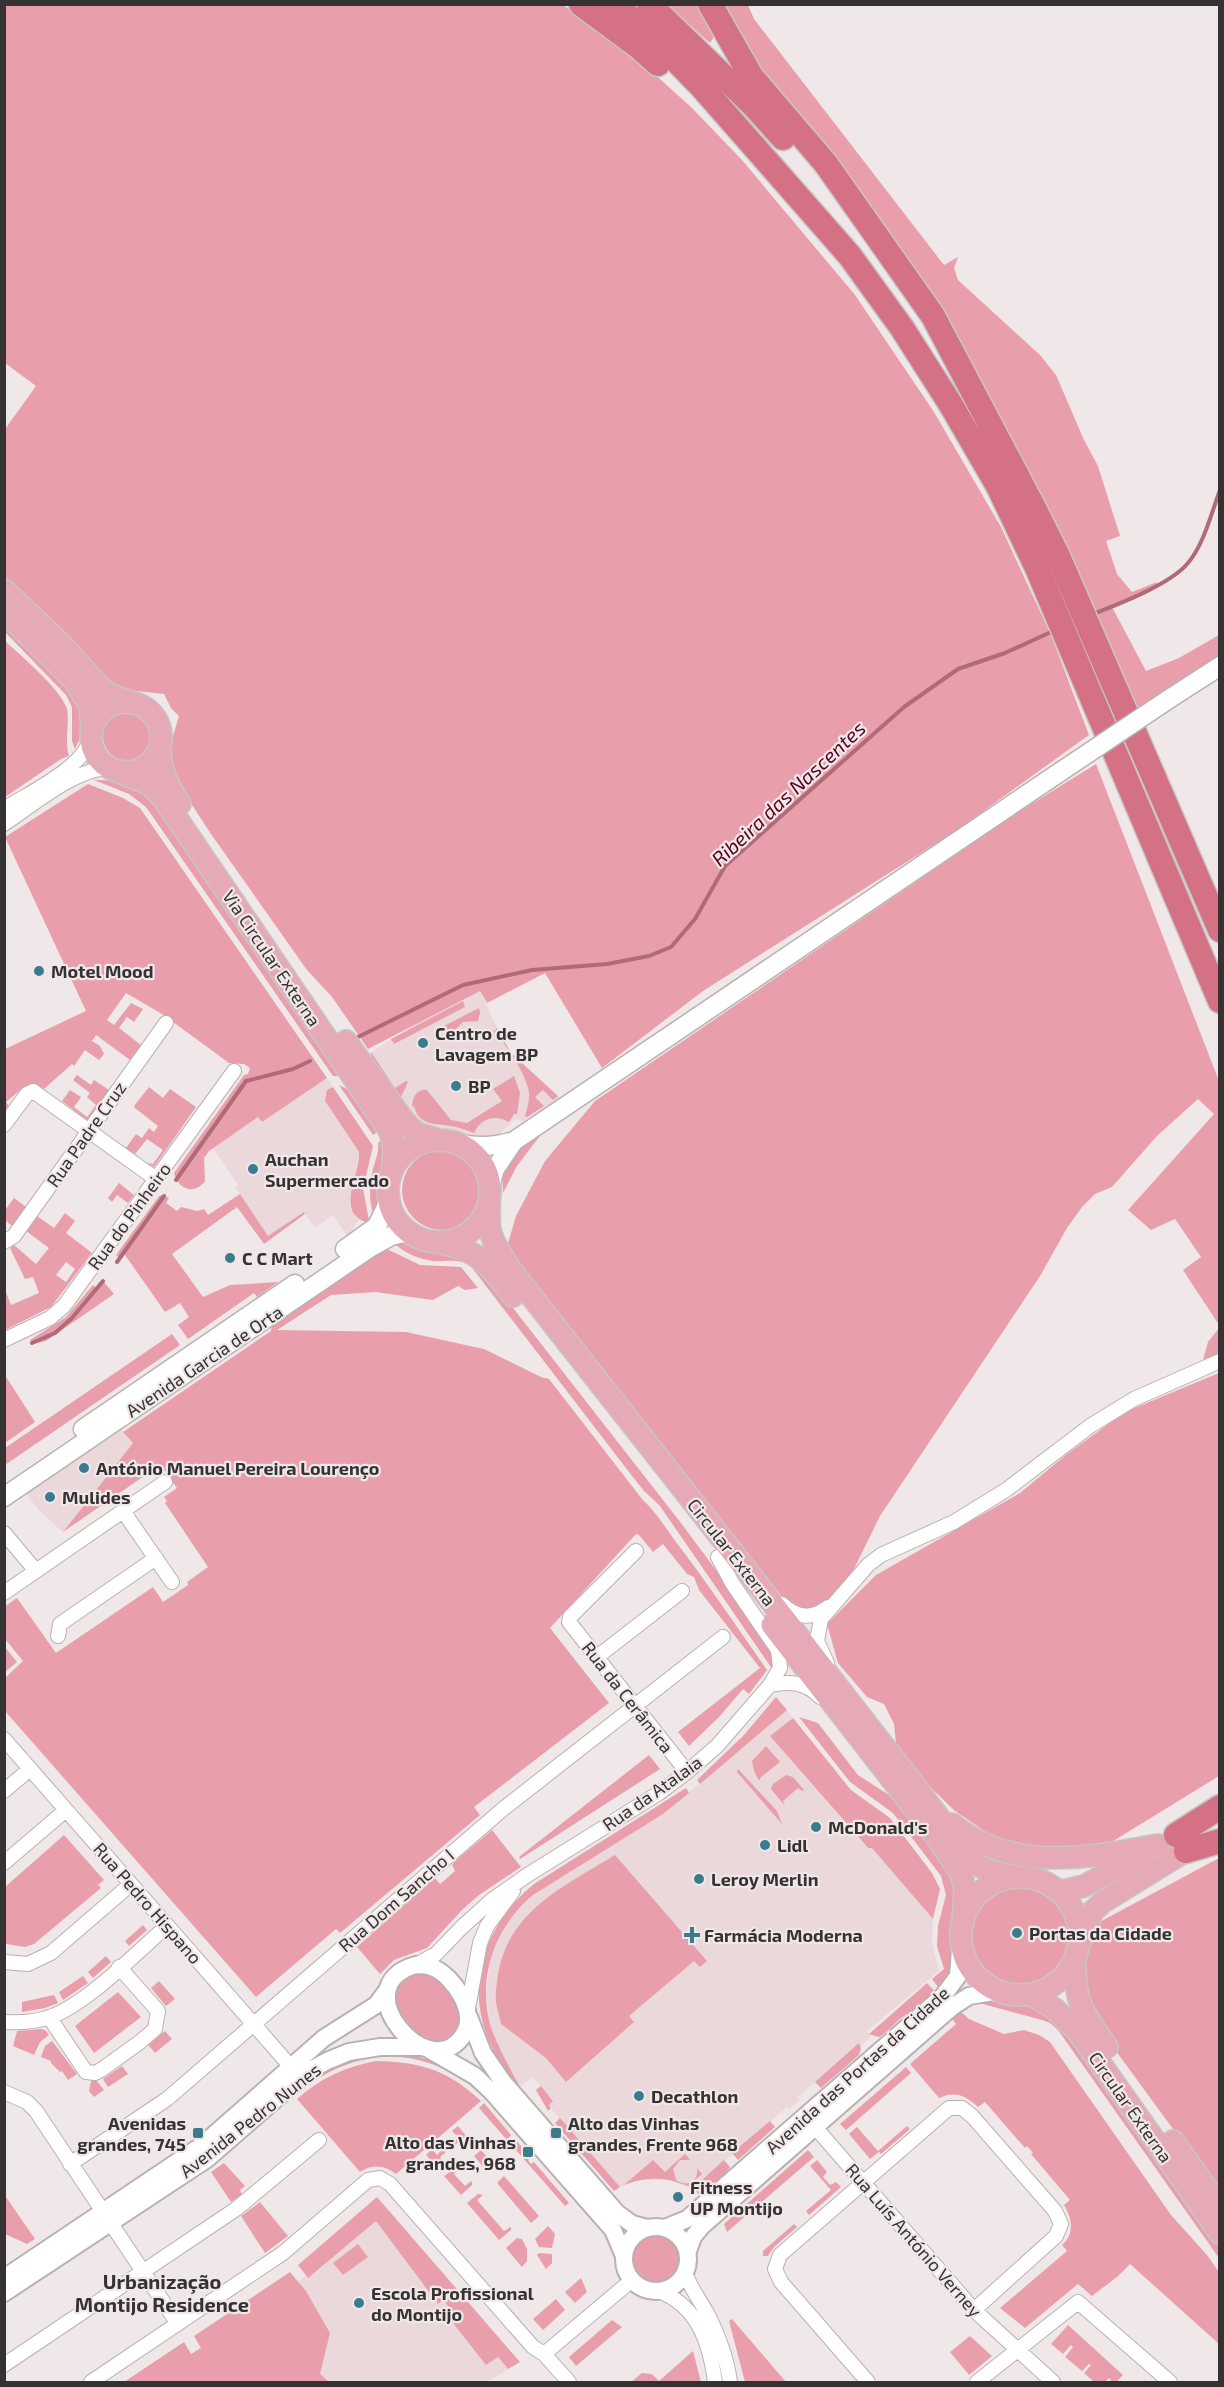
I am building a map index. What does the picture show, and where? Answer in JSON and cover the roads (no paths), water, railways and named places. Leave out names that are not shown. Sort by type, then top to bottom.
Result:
[{"type":"highway","points":[[581,4],[639,47],[772,165]]},
{"type":"highway","points":[[614,4],[655,39],[702,86],[850,256],[902,328],[951,405],[998,486],[1037,568],[1220,1001]]},
{"type":"highway","points":[[649,4],[755,107],[886,250]]},
{"type":"highway","points":[[710,4],[751,76],[826,164],[933,316],[1058,556],[1220,930]]},
{"type":"highway","points":[[1173,1844],[1220,1809]]},
{"type":"highway","points":[[1173,1844],[1220,1841]]},
{"type":"main road","points":[[4,590],[61,644],[98,686],[107,693],[144,707],[154,716],[161,735],[160,747],[146,766],[126,773],[112,769],[96,756],[90,706],[75,681],[4,611]]},
{"type":"main road","points":[[514,1140],[499,1161],[486,1210],[475,1227],[459,1238],[437,1242],[420,1238],[408,1232],[397,1219],[389,1201],[388,1191],[392,1172],[403,1155],[411,1149],[420,1144],[449,1142],[490,1146],[514,1140],[1220,666]]},
{"type":"main road","points":[[92,734],[96,720],[104,710],[120,703],[133,703]]},
{"type":"main road","name":"Via Circular Externa","points":[[160,747],[159,763],[172,793],[334,1026],[404,1121],[416,1133],[449,1142]]},
{"type":"main road","name":"Via Circular Externa","points":[[112,769],[149,784],[163,798],[389,1130],[394,1140],[395,1150],[392,1172]]},
{"type":"main road","points":[[449,1142],[475,1154],[482,1162],[490,1190]]},
{"type":"main road","name":"Circular Externa","points":[[490,1190],[489,1233],[510,1269],[725,1555],[849,1727],[938,1839],[961,1873],[965,1889],[962,1930]]},
{"type":"main road","name":"Avenida Garcia de Orta","points":[[4,1482],[364,1237],[376,1227],[389,1201]]},
{"type":"main road","name":"Avenida Garcia de Orta","points":[[4,1497],[371,1247],[391,1236],[408,1232]]},
{"type":"main road","name":"Circular Externa","points":[[437,1242],[459,1246],[485,1260],[725,1555],[840,1687],[974,1863],[989,1871],[1018,1877]]},
{"type":"main road","points":[[930,1805],[973,1838],[1009,1854],[1039,1858],[1091,1856],[1173,1844],[1220,1831]]},
{"type":"main road","points":[[1059,1892],[1084,1886],[1173,1844]]},
{"type":"main road","points":[[1077,1949],[1077,1920],[1072,1908],[1059,1892],[1046,1883],[1031,1878],[1018,1877],[997,1882],[982,1891],[972,1903],[962,1930],[963,1951],[980,1979],[999,1991],[1013,1995],[1046,1990],[1066,1973],[1077,1949],[1093,1911],[1173,1844]]},
{"type":"main road","name":"Circular Externa","points":[[1077,1949],[1076,1995],[1081,2009],[1220,2207]]},
{"type":"main road","name":"Circular Externa","points":[[1030,1994],[1055,2009],[1079,2033],[1220,2233]]},
{"type":"street","points":[[4,809],[78,760],[88,748],[92,734]]},
{"type":"street","points":[[4,824],[75,778],[91,771],[112,769]]},
{"type":"street","name":"Rua Padre Cruz","points":[[4,1242],[14,1236],[166,1023]]},
{"type":"street","name":"Rua do Pinheiro","points":[[4,1340],[50,1318],[64,1306],[234,1071]]},
{"type":"street","points":[[4,1125],[27,1094],[33,1091],[156,1179]]},
{"type":"street","points":[[725,1555],[748,1564],[783,1606],[796,1615],[810,1617],[822,1612],[832,1604],[868,1565],[881,1555],[954,1522],[1006,1490],[1090,1426],[1134,1399],[1220,1361]]},
{"type":"street","points":[[4,1593],[165,1482]]},
{"type":"street","points":[[123,1511],[172,1582]]},
{"type":"street","points":[[4,1533],[36,1571]]},
{"type":"street","name":"Rua da Cerâmica","points":[[636,1551],[602,1583],[570,1617],[569,1622],[687,1772]]},
{"type":"street","name":"Circular Externa","points":[[725,1555],[732,1584],[778,1650],[780,1668],[770,1685]]},
{"type":"street","points":[[58,1636],[60,1624],[156,1558]]},
{"type":"street","points":[[597,1657],[682,1591]]},
{"type":"street","points":[[832,1604],[822,1619],[817,1641],[840,1687]]},
{"type":"street","name":"Rua Dom Sancho I","points":[[70,2164],[167,2099],[502,1809],[723,1637]]},
{"type":"street","points":[[770,1685],[786,1682],[799,1683],[816,1692],[849,1727]]},
{"type":"street","name":"Rua da Atalaia","points":[[416,1965],[436,1954],[492,1900],[526,1876],[659,1793],[687,1772],[717,1746],[770,1685]]},
{"type":"street","name":"Rua Pedro Hispano","points":[[4,1739],[291,2067]]},
{"type":"street","points":[[4,1791],[30,1769]]},
{"type":"street","points":[[4,1863],[66,1810]]},
{"type":"street","name":"Rua da Atalaia","points":[[468,2013],[473,1972],[487,1926],[526,1876]]},
{"type":"street","points":[[4,1962],[28,1964],[51,1953],[131,1884]]},
{"type":"street","points":[[4,2022],[26,2022],[49,2018],[74,2005],[167,1926]]},
{"type":"street","name":"Avenida das Portas da Cidade","points":[[665,2228],[687,2219],[943,1996],[958,1976],[962,1930]]},
{"type":"street","points":[[468,2013],[468,2027],[457,2043],[449,2048],[425,2049],[412,2042],[391,2017],[386,1998],[388,1989],[398,1973],[416,1965],[426,1965],[443,1974],[464,1999],[483,2054],[492,2068],[533,2119],[617,2213],[632,2224],[647,2228],[665,2228],[679,2236],[688,2251],[685,2273],[674,2286],[658,2291]]},
{"type":"street","points":[[49,2018],[86,2072],[95,2073],[120,2057],[155,2029],[158,2011],[119,1967]]},
{"type":"street","name":"Avenida Pedro Nunes","points":[[4,2293],[201,2146],[335,2030],[376,2005],[388,1989]]},
{"type":"street","name":"Avenida das Portas da Cidade","points":[[688,2251],[693,2237],[702,2226],[961,2000],[978,1993],[999,1991]]},
{"type":"street","name":"Avenida Pedro Nunes","points":[[4,2278],[207,2158],[307,2072],[349,2052],[380,2047],[425,2049],[475,2076],[492,2092],[613,2230],[624,2256]]},
{"type":"street","points":[[4,2092],[27,2102],[36,2111],[178,2324]]},
{"type":"street","points":[[868,2382],[781,2282],[775,2269],[780,2255],[949,2108],[962,2108],[972,2116],[1055,2211],[1061,2224],[1056,2236],[974,2310]]},
{"type":"street","name":"Rua Luís António Verney","points":[[814,2127],[974,2310],[1053,2382]]},
{"type":"street","points":[[4,2365],[236,2209],[319,2140]]},
{"type":"street","points":[[91,2382],[283,2253],[368,2180],[380,2178],[390,2184],[533,2347],[544,2354],[569,2382]]},
{"type":"street","points":[[647,2228],[631,2238],[624,2256],[627,2272],[632,2280],[648,2290],[674,2297],[695,2319],[706,2341],[715,2382]]},
{"type":"street","points":[[685,2273],[690,2288],[707,2312],[718,2336],[727,2360],[730,2382]]},
{"type":"street","points":[[544,2354],[632,2280]]},
{"type":"street","points":[[977,2382],[1078,2302],[1170,2382]]},
{"type":"waterway","name":"Ribeira das Nascentes","points":[[1093,614],[1144,593],[1180,571],[1198,547],[1220,490]]},
{"type":"waterway","name":"Ribeira das Nascentes","points":[[356,1038],[463,985],[532,970],[607,964],[649,956],[671,947],[695,919],[725,866],[904,707],[958,669],[1005,653],[1051,632]]},
{"type":"waterway","name":"Ribeira das Nascentes","points":[[176,1180],[246,1081],[293,1069],[310,1061]]},
{"type":"waterway","name":"Ribeira das Nascentes","points":[[117,1262],[164,1196]]},
{"type":"waterway","name":"Ribeira das Nascentes","points":[[32,1343],[55,1333],[72,1318],[103,1281]]},
{"type":"place","name":"Motel Mood","points":[[39,971]]},
{"type":"place","name":"Centro de Lavagem BP","points":[[423,1043]]},
{"type":"place","name":"BP","points":[[456,1086]]},
{"type":"place","name":"Auchan Supermercado","points":[[253,1169]]},
{"type":"place","name":"C C Mart","points":[[230,1258]]},
{"type":"place","name":"António Manuel Pereira Lourenço","points":[[84,1468]]},
{"type":"place","name":"Mulides","points":[[50,1497]]},
{"type":"place","name":"McDonald's","points":[[816,1827]]},
{"type":"place","name":"Lidl","points":[[765,1845]]},
{"type":"place","name":"Leroy Merlin","points":[[699,1879]]},
{"type":"place","name":"Portas da Cidade","points":[[1017,1933]]},
{"type":"place","name":"Farmácia Moderna","points":[[692,1935]]},
{"type":"place","name":"Decathlon","points":[[639,2096]]},
{"type":"place","name":"Avenidas grandes, 745","points":[[198,2133]]},
{"type":"place","name":"Alto das Vinhas grandes, Frente 968","points":[[556,2133]]},
{"type":"place","name":"Alto das Vinhas grandes, 968","points":[[528,2152]]},
{"type":"place","name":"Fitness UP Montijo","points":[[678,2197]]},
{"type":"place","name":"Escola Profissional do Montijo","points":[[359,2303]]},
{"type":"district","name":"Urbanização Montijo Residence","points":[[162,2292]]}]
